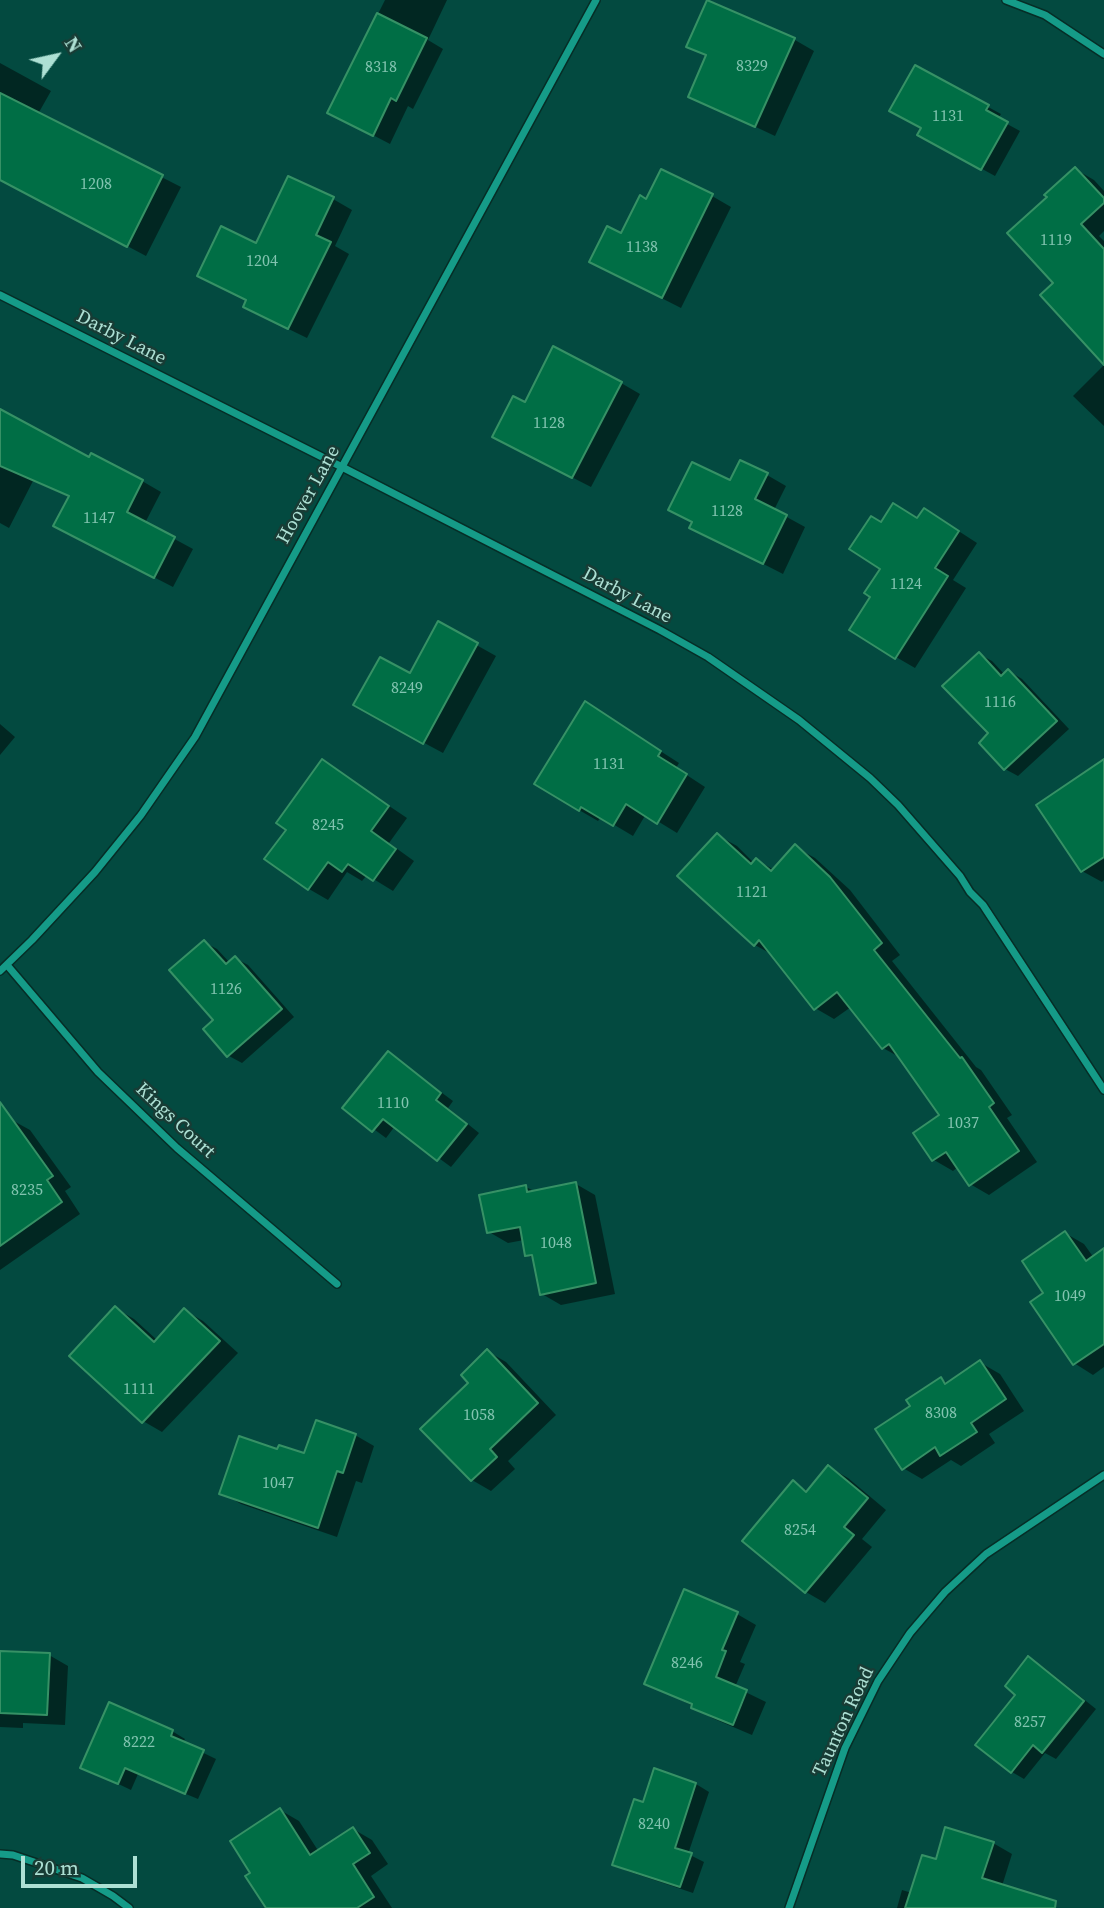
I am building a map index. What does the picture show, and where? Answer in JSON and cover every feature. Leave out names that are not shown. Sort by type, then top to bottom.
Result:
[{"type":"street","name":"Hoover Lane","points":[[3,968],[95,872],[195,737],[596,0]]},
{"type":"street","points":[[1006,0],[1045,16],[1104,54]]},
{"type":"street","name":"Darby Lane","points":[[0,295],[603,600],[708,657],[799,720],[856,766],[898,805],[960,876],[970,892],[983,905],[1104,1090]]},
{"type":"street","name":"Kings Court","points":[[3,968],[98,1072],[177,1148],[337,1284]]},
{"type":"street","name":"Taunton Road","points":[[789,1908],[845,1748],[878,1681],[902,1644],[945,1592],[986,1554],[1104,1475]]},
{"type":"street","points":[[0,1854],[13,1855],[82,1878],[129,1908]]},
{"type":"building","points":[[707,0],[795,38],[755,127],[688,97],[706,55],[686,47]]},
{"type":"building","points":[[377,13],[427,38],[396,101],[391,98],[373,136],[327,113]]},
{"type":"building","points":[[915,65],[989,105],[986,110],[1008,122],[981,170],[917,135],[921,128],[889,111]]},
{"type":"building","points":[[0,93],[163,175],[127,247],[0,180]]},
{"type":"building","points":[[1075,167],[1104,198],[1104,203],[1081,224],[1104,249],[1104,365],[1040,295],[1053,283],[1007,233]]},
{"type":"building","points":[[661,169],[713,194],[662,298],[589,262],[607,226],[621,233],[640,195],[646,199]]},
{"type":"building","points":[[288,176],[334,197],[316,235],[331,242],[288,329],[243,307],[246,300],[197,276],[221,226],[256,243]]},
{"type":"building","points":[[553,346],[622,382],[572,478],[492,437],[513,396],[525,402]]},
{"type":"building","points":[[0,409],[89,457],[91,453],[143,480],[127,512],[175,537],[154,578],[53,526],[69,496],[0,466]]},
{"type":"building","points":[[740,460],[768,473],[755,499],[787,515],[763,564],[689,528],[692,522],[668,510],[692,462],[730,480]]},
{"type":"building","points":[[893,503],[917,518],[924,508],[959,531],[935,568],[948,576],[895,659],[849,630],[870,597],[864,593],[880,569],[849,549],[871,516],[881,522]]},
{"type":"building","points":[[438,621],[478,643],[423,744],[353,705],[380,657],[410,673]]},
{"type":"building","points":[[979,652],[1001,676],[1008,669],[1057,721],[1004,770],[979,743],[988,733],[942,686]]},
{"type":"building","points":[[585,701],[661,751],[658,756],[687,774],[657,824],[626,804],[613,826],[581,807],[579,811],[534,784]]},
{"type":"building","points":[[322,759],[389,806],[371,831],[396,849],[373,881],[348,864],[342,872],[328,862],[308,890],[264,859],[286,830],[276,823]]},
{"type":"building","points":[[1104,759],[1104,857],[1081,872],[1036,805]]},
{"type":"building","points":[[717,833],[751,864],[756,858],[771,871],[795,844],[830,877],[882,943],[874,950],[960,1058],[962,1057],[994,1103],[989,1107],[1019,1151],[969,1186],[946,1152],[932,1161],[913,1133],[939,1115],[889,1044],[882,1049],[837,992],[814,1010],[759,940],[754,946],[677,876]]},
{"type":"building","points":[[204,940],[226,964],[235,956],[282,1009],[227,1057],[203,1029],[213,1020],[169,970]]},
{"type":"building","points":[[388,1051],[441,1093],[436,1100],[467,1124],[437,1161],[383,1119],[372,1132],[342,1108]]},
{"type":"building","points":[[0,1102],[53,1176],[47,1180],[62,1202],[0,1246]]},
{"type":"building","points":[[576,1182],[596,1283],[540,1295],[532,1255],[525,1256],[520,1227],[487,1233],[479,1195],[526,1185],[527,1192]]},
{"type":"building","points":[[1065,1231],[1086,1261],[1104,1248],[1104,1344],[1073,1365],[1030,1302],[1043,1293],[1022,1261]]},
{"type":"building","points":[[115,1306],[154,1342],[184,1308],[220,1341],[142,1423],[69,1356]]},
{"type":"building","points":[[487,1349],[538,1403],[490,1449],[497,1457],[471,1481],[420,1429],[468,1383],[461,1375]]},
{"type":"building","points":[[980,1360],[1006,1399],[971,1423],[977,1432],[940,1456],[935,1447],[902,1470],[875,1429],[910,1406],[906,1400],[941,1377],[945,1384]]},
{"type":"building","points":[[316,1420],[356,1434],[343,1473],[337,1471],[318,1528],[219,1494],[239,1436],[277,1449],[279,1445],[304,1453]]},
{"type":"building","points":[[828,1465],[868,1498],[844,1527],[854,1535],[805,1593],[742,1541],[793,1480],[806,1492]]},
{"type":"building","points":[[684,1589],[738,1612],[722,1650],[726,1651],[716,1677],[747,1690],[733,1725],[691,1708],[692,1704],[644,1684]]},
{"type":"building","points":[[0,1651],[50,1653],[47,1715],[0,1713]]},
{"type":"building","points":[[1028,1656],[1084,1701],[1042,1753],[1033,1745],[1011,1773],[975,1745],[1015,1695],[1005,1686]]},
{"type":"building","points":[[109,1702],[173,1730],[171,1736],[204,1750],[185,1794],[125,1768],[118,1784],[80,1768]]},
{"type":"building","points":[[654,1768],[696,1783],[675,1848],[692,1853],[680,1887],[612,1865],[634,1799],[643,1802]]},
{"type":"building","points":[[280,1808],[310,1855],[353,1827],[370,1853],[353,1864],[374,1897],[357,1908],[266,1908],[245,1876],[250,1873],[230,1841]]},
{"type":"building","points":[[945,1827],[994,1842],[982,1878],[1056,1901],[1055,1908],[905,1908],[922,1855],[936,1859]]}]
